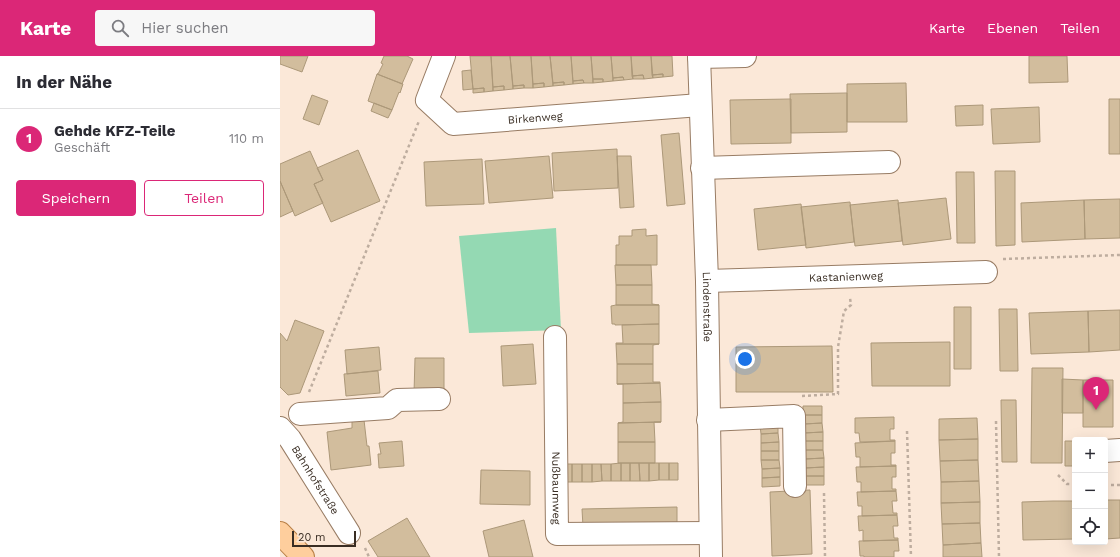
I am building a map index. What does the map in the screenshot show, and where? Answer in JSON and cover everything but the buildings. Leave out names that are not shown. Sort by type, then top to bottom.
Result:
[{"type":"main road","points":[[280,533],[303,557]]},
{"type":"street","points":[[427,100],[444,56]]},
{"type":"street","points":[[699,57],[745,56]]},
{"type":"street","name":"Lindenstraße","points":[[699,57],[707,281],[710,557]]},
{"type":"street","name":"Birkenweg","points":[[427,100],[453,124],[700,105]]},
{"type":"street","points":[[702,168],[889,162]]},
{"type":"street","name":"Kastanienweg","points":[[707,281],[847,276],[993,266]]},
{"type":"street","name":"Nußbaumweg","points":[[554,337],[557,534],[710,533]]},
{"type":"street","points":[[300,414],[388,408],[397,400],[439,398]]},
{"type":"street","points":[[708,420],[794,416],[795,486]]},
{"type":"street","name":"Bahnhofstraße","points":[[280,428],[290,439],[349,533]]},
{"type":"street","points":[[1108,451],[1120,450]]},
{"type":"path","points":[[300,414],[427,100]]},
{"type":"path","points":[[993,266],[1120,255]]},
{"type":"path","points":[[800,396],[838,394],[838,347],[844,311],[851,305],[847,276]]},
{"type":"path","points":[[996,421],[999,557]]},
{"type":"path","points":[[907,431],[911,557]]},
{"type":"path","points":[[1058,475],[1067,484],[1072,484]]},
{"type":"path","points":[[1108,485],[1120,485]]},
{"type":"path","points":[[824,493],[825,557]]},
{"type":"green space","points":[[556,228],[561,330],[469,333],[459,236]]},
{"type":"place","name":"Gehde KFZ-Teile","points":[[1096,410]]}]
